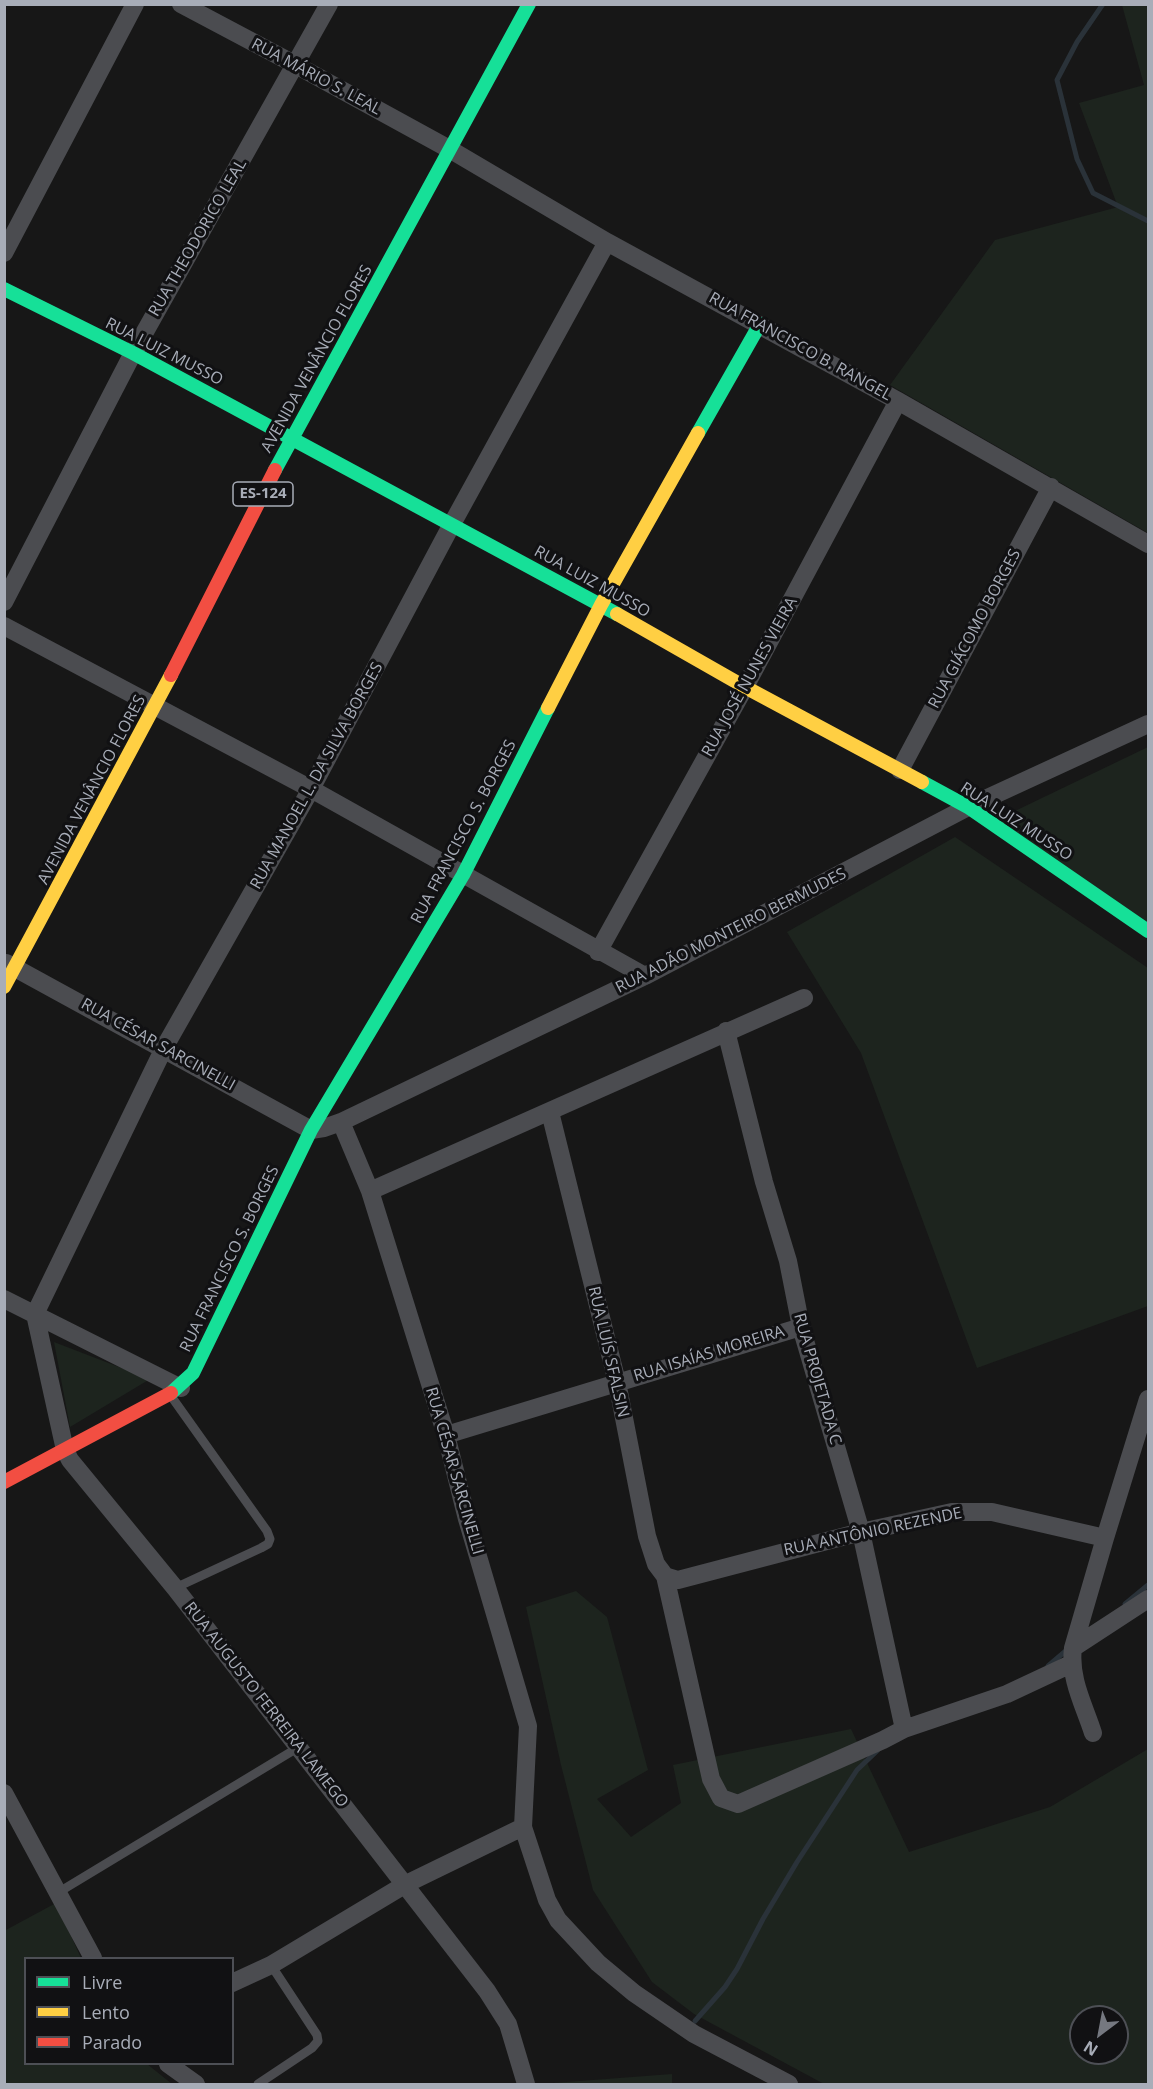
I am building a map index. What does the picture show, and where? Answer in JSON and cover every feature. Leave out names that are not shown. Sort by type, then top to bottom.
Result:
[{"type":"street","points":[[4,253],[135,4]]},
{"type":"street","name":"RUA MÁRIO S. LEAL","points":[[181,4],[451,150]]},
{"type":"street","name":"RUA THEODORICO LEAL","points":[[4,603],[133,353],[329,4]]},
{"type":"street","name":"AVENIDA VENÂNCIO FLORES","points":[[4,987],[10,965],[155,707],[269,480],[529,4]]},
{"type":"street","name":"RUA FRANCISCO B. RANGEL","points":[[451,150],[607,242],[760,324],[1149,544]]},
{"type":"street","name":"RUA MANOEL L. DA SILVA BORGES","points":[[34,1314],[164,1048],[311,789],[452,524],[607,242]]},
{"type":"street","name":"RUA LUIZ MUSSO","points":[[4,289],[133,353],[293,438],[601,604],[745,687],[968,807],[1149,931]]},
{"type":"street","name":"RUA FRANCISCO S. BORGES","points":[[175,1391],[193,1373],[311,1130],[463,875],[601,604],[760,324]]},
{"type":"street","name":"RUA JOSÉ NUNES VIEIRA","points":[[598,952],[745,687],[898,401]]},
{"type":"street","name":"RUA GIÁCOMO BORGES","points":[[900,770],[1051,487]]},
{"type":"street","points":[[4,626],[311,789],[598,952],[645,976]]},
{"type":"street","name":"RUA ADÃO MONTEIRO BERMUDES","points":[[311,1130],[341,1122],[645,976],[968,807],[1149,724]]},
{"type":"street","name":"RUA CÉSAR SARCINELLI","points":[[10,965],[311,1130]]},
{"type":"street","points":[[370,1191],[550,1112],[726,1030],[804,998]]},
{"type":"street","name":"RUA PROJETADA C","points":[[726,1030],[764,1182],[788,1261],[801,1327],[861,1532],[904,1728]]},
{"type":"street","name":"RUA LUÍS SFALSIN","points":[[550,1112],[617,1382],[647,1536],[656,1564],[672,1578],[711,1779],[721,1798],[738,1804],[883,1740],[904,1728],[1007,1694],[1072,1656],[1149,1599]]},
{"type":"street","name":"RUA CÉSAR SARCINELLI","points":[[341,1122],[370,1191],[446,1435],[467,1520],[528,1726],[524,1827],[547,1900],[558,1920],[598,1963],[634,1993],[694,2034],[789,2085]]},
{"type":"street","points":[[4,1299],[175,1391]]},
{"type":"street","name":"RUA AUGUSTO FERREIRA LAMEGO","points":[[34,1314],[65,1450],[70,1460],[175,1588],[487,1991],[508,2024],[526,2085]]},
{"type":"street","name":"RUA ISAÍAS MOREIRA","points":[[446,1435],[801,1327]]},
{"type":"street","points":[[4,1482],[175,1391]]},
{"type":"street","points":[[1093,1733],[1074,1676],[1072,1656],[1105,1538],[1149,1399]]},
{"type":"street","name":"RUA ANTÔNIO REZENDE","points":[[672,1578],[952,1512],[992,1512],[1105,1538]]},
{"type":"street","points":[[4,1793],[92,1957]]},
{"type":"street","points":[[234,1982],[271,1965],[406,1884],[524,1827]]},
{"type":"street","points":[[169,2065],[196,2085]]},
{"type":"lane","points":[[175,1391],[270,1539],[268,1544],[261,1548],[175,1588]]},
{"type":"lane","points":[[59,1892],[299,1747]]},
{"type":"lane","points":[[258,2085],[312,2048],[318,2041],[317,2035],[271,1965]]},
{"type":"shaded area","points":[[1122,5],[1148,5],[1148,533],[890,385],[995,240],[1118,207],[1079,103],[1144,85]]},
{"type":"shaded area","points":[[1148,747],[1148,929],[990,823]]},
{"type":"shaded area","points":[[955,837],[1148,968],[1148,1306],[977,1368],[861,1053],[787,932]]},
{"type":"shaded area","points":[[54,1342],[150,1379],[70,1427]]},
{"type":"shaded area","points":[[576,1591],[607,1617],[648,1770],[597,1799],[631,1837],[681,1803],[673,1765],[851,1729],[909,1852],[1050,1807],[1148,1749],[1148,2084],[824,2084],[694,2014],[652,1982],[593,1890],[561,1765],[526,1607]]},
{"type":"shaded area","points":[[56,1903],[81,1957],[24,1957],[24,2065],[148,2065],[172,2084],[5,2084],[4,1931]]},
{"type":"shaded area","points":[[672,2074],[672,2084],[540,2084]]},
{"type":"waterway","points":[[1103,4],[1077,42],[1057,80],[1077,159],[1093,193],[1148,221]]},
{"type":"waterway","points":[[1125,1604],[1148,1585]]},
{"type":"waterway","points":[[1048,1666],[1068,1649]]},
{"type":"waterway","points":[[695,2021],[725,1987],[737,1969],[797,1862],[857,1770],[878,1750]]},
{"type":"traffic: fast","points":[[275,470],[529,4]]},
{"type":"traffic: fast","points":[[4,289],[133,353],[617,614]]},
{"type":"traffic: fast","points":[[698,433],[760,324]]},
{"type":"traffic: fast","points":[[171,1393],[193,1373],[311,1130],[463,875],[548,708]]},
{"type":"traffic: fast","points":[[922,782],[968,807],[1148,931]]},
{"type":"traffic: slow","points":[[548,708],[601,605],[698,433]]},
{"type":"traffic: slow","points":[[617,614],[745,687],[922,782]]},
{"type":"traffic: slow","points":[[4,987],[171,675]]},
{"type":"traffic: jam","points":[[171,675],[275,470]]},
{"type":"traffic: jam","points":[[4,1482],[171,1393]]}]
